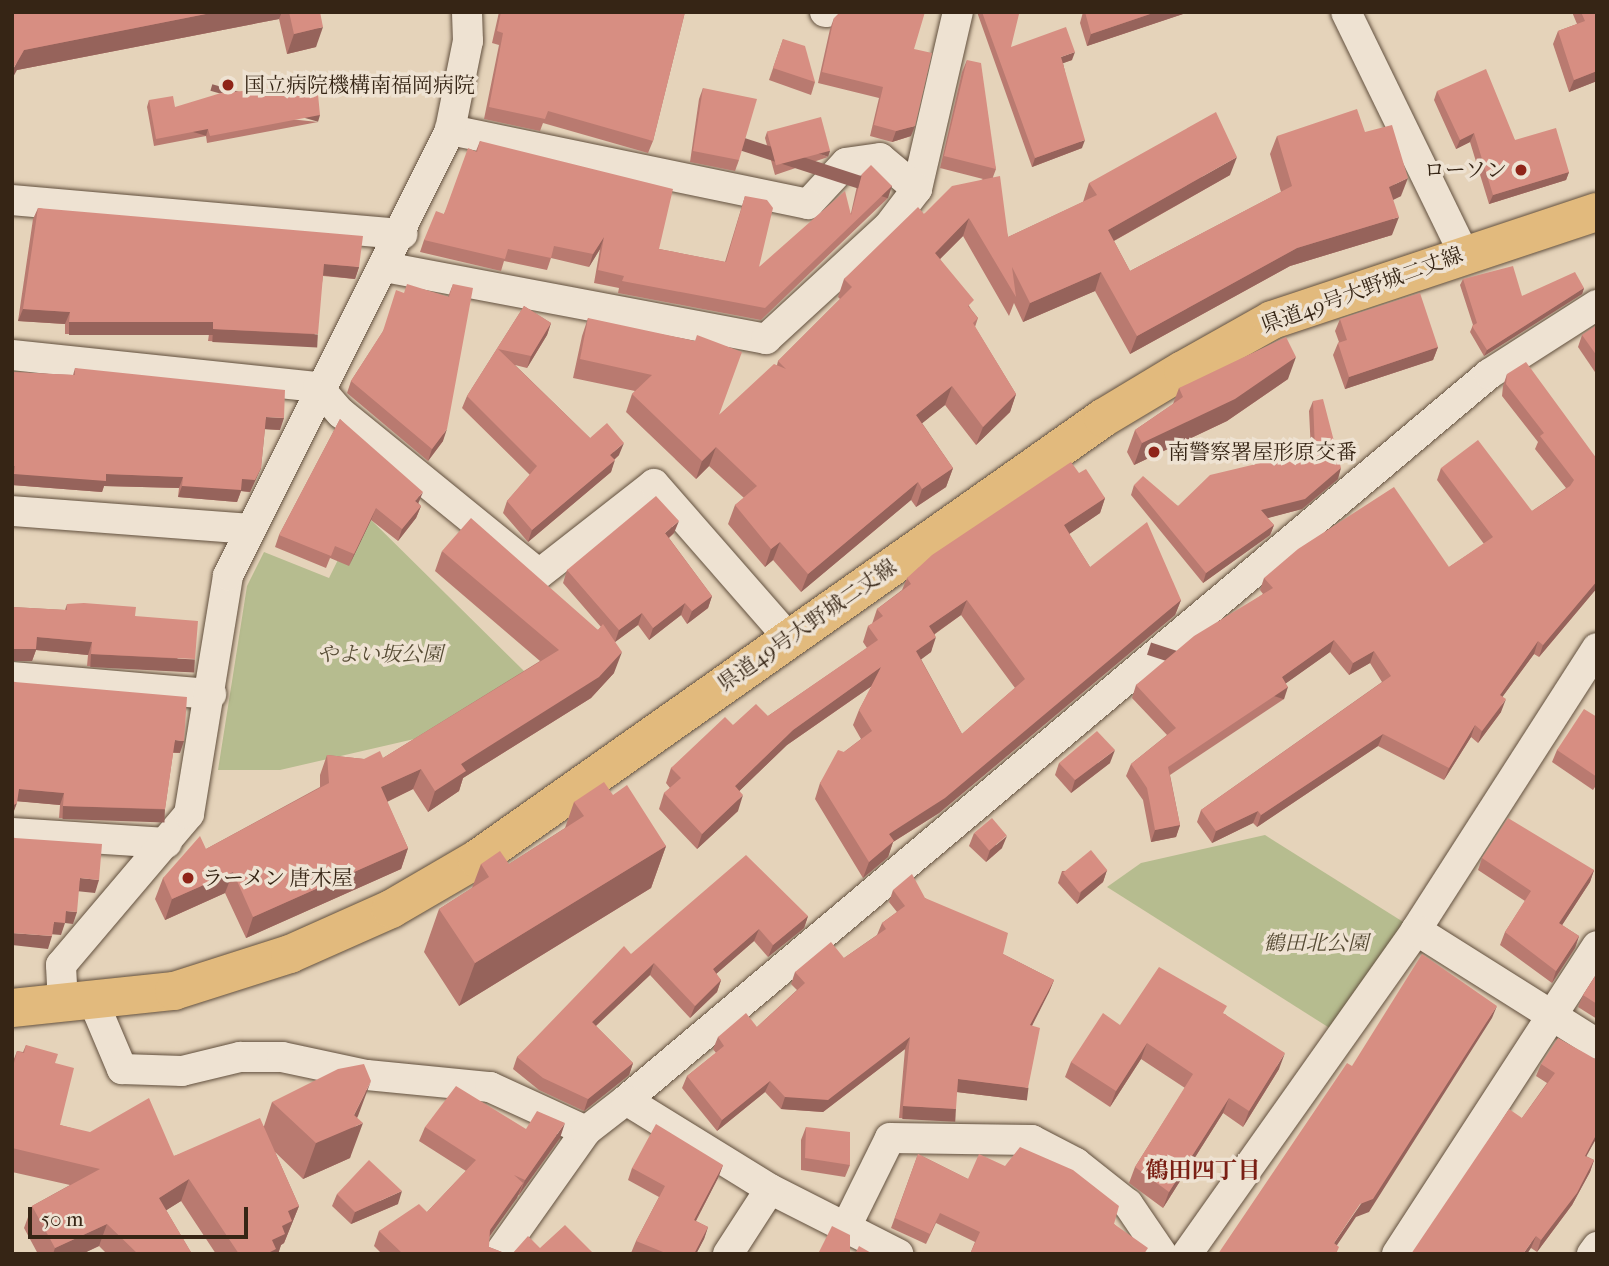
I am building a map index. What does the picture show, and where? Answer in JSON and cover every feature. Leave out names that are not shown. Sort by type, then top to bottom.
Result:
[{"type":"main road","name":"県道49号大野城二丈線","points":[[12,1008],[78,1004],[174,991],[290,954],[391,909],[477,859],[788,637],[1183,370],[1272,320],[1462,252],[1597,212]]},
{"type":"street","points":[[467,12],[468,41],[450,130],[403,234],[318,387],[275,489],[249,528],[228,576],[211,694],[189,814],[61,965],[78,1004],[122,1069],[182,1071],[240,1058],[282,1057],[368,1074],[490,1087],[586,1131]]},
{"type":"street","points":[[385,267],[766,339],[888,227],[917,189],[958,12]]},
{"type":"street","points":[[1346,12],[1462,252]]},
{"type":"street","points":[[450,130],[808,204],[846,163],[880,158],[917,189]]},
{"type":"street","points":[[12,200],[403,234]]},
{"type":"street","points":[[499,1254],[586,1131],[1489,374],[1597,306]]},
{"type":"street","points":[[12,355],[318,387],[341,413],[539,574],[654,484],[788,637]]},
{"type":"street","points":[[12,511],[249,528]]},
{"type":"street","points":[[1187,1254],[1416,930],[1597,648]]},
{"type":"street","points":[[12,677],[211,694]]},
{"type":"street","points":[[12,833],[167,843]]},
{"type":"street","points":[[1416,930],[1597,1044]]},
{"type":"street","points":[[1397,1254],[1597,946]]},
{"type":"street","points":[[626,1100],[770,1189],[898,1254]]},
{"type":"street","points":[[846,1227],[890,1138],[1032,1140],[1076,1163],[1128,1204],[1162,1254]]},
{"type":"street","points":[[728,1254],[770,1189]]},
{"type":"street","points":[[1592,1254],[1597,1247]]},
{"type":"green space","name":"やよい坂公園","points":[[362,511],[525,672],[436,734],[280,770],[218,770],[247,586],[264,552],[329,578]]},
{"type":"green space","name":"鶴田北公園","points":[[1265,835],[1416,930],[1339,1034],[1107,887],[1141,863]]},
{"type":"building","points":[[12,12],[216,12],[24,50],[12,71]]},
{"type":"building","points":[[289,12],[320,12],[323,27],[294,34]]},
{"type":"building","points":[[501,12],[685,12],[653,141],[548,111],[545,119],[489,107],[503,33],[497,31]]},
{"type":"building","points":[[840,12],[925,12],[914,49],[932,53],[915,126],[896,131],[874,125],[883,87],[822,72],[834,18]]},
{"type":"building","points":[[982,12],[1019,14],[1011,47],[1066,27],[1075,52],[1061,57],[1085,140],[1035,158]]},
{"type":"building","points":[[1085,12],[1156,12],[1091,34]]},
{"type":"building","points":[[1581,12],[1597,12],[1597,71],[1574,80],[1558,31],[1585,21]]},
{"type":"building","points":[[783,39],[805,46],[815,82],[773,68]]},
{"type":"building","points":[[967,60],[981,63],[996,169],[944,156]]},
{"type":"building","points":[[1486,69],[1515,140],[1556,128],[1569,172],[1493,195],[1474,133],[1460,140],[1437,91]]},
{"type":"building","points":[[317,84],[320,115],[210,136],[208,129],[156,139],[149,100],[173,96],[175,107],[221,93]]},
{"type":"building","points":[[703,88],[757,99],[739,160],[693,151]]},
{"type":"building","points":[[1357,109],[1365,132],[1392,125],[1408,178],[1389,187],[1399,217],[1297,248],[1137,336],[1101,272],[1030,303],[1012,267],[1016,297],[969,218],[935,253],[974,300],[968,306],[978,318],[973,323],[1016,394],[983,427],[952,386],[916,415],[953,468],[922,489],[918,482],[808,574],[780,542],[771,549],[735,505],[757,486],[716,447],[702,461],[632,394],[652,375],[580,359],[588,318],[695,341],[697,335],[742,352],[719,415],[774,364],[786,369],[778,361],[852,287],[844,279],[918,207],[924,214],[952,186],[1000,176],[1008,237],[1097,195],[1089,183],[1216,112],[1237,157],[1108,230],[1130,271],[1292,186],[1277,136]]},
{"type":"building","points":[[821,117],[830,151],[776,165],[767,131]]},
{"type":"building","points":[[480,141],[673,189],[659,249],[726,262],[745,196],[767,200],[773,208],[759,267],[845,191],[851,215],[862,174],[871,165],[892,186],[765,308],[622,281],[624,276],[598,270],[604,237],[593,254],[554,246],[551,258],[508,249],[505,259],[424,240],[436,211],[444,214],[468,148],[477,152]]},
{"type":"building","points":[[38,208],[363,236],[359,267],[324,264],[318,334],[213,329],[213,322],[69,322],[70,312],[23,309]]},
{"type":"building","points":[[1513,266],[1522,296],[1575,272],[1584,288],[1487,350],[1472,326],[1477,323],[1463,279]]},
{"type":"building","points":[[407,284],[449,297],[453,284],[473,288],[447,429],[432,449],[351,381],[383,331],[396,290],[404,293]]},
{"type":"building","points":[[1420,293],[1438,347],[1349,377],[1338,343],[1347,340],[1340,319]]},
{"type":"building","points":[[524,306],[551,323],[531,356],[498,349],[590,438],[607,423],[624,443],[610,455],[615,460],[532,530],[507,501],[537,466],[467,396]]},
{"type":"building","points":[[1597,325],[1597,356],[1582,335]]},
{"type":"building","points":[[1286,337],[1296,357],[1235,399],[1142,443],[1135,430],[1183,397],[1179,388]]},
{"type":"building","points":[[1526,362],[1597,459],[1597,581],[1543,645],[1538,641],[1500,695],[1506,699],[1482,731],[1475,725],[1449,768],[1383,734],[1261,815],[1258,811],[1216,831],[1201,810],[1391,676],[1374,651],[1353,663],[1334,640],[1282,677],[1288,687],[1168,767],[1180,825],[1155,830],[1147,788],[1131,764],[1176,728],[1136,685],[1194,636],[1273,588],[1264,578],[1298,549],[1394,487],[1449,567],[1493,537],[1441,468],[1478,440],[1532,511],[1570,486],[1574,480],[1540,436],[1544,433],[1506,384],[1507,374]]},
{"type":"building","points":[[75,368],[285,390],[284,418],[266,417],[261,468],[255,480],[242,479],[241,490],[182,486],[183,477],[106,474],[106,481],[14,474],[12,372],[75,375]]},
{"type":"building","points":[[1323,399],[1341,468],[1305,499],[1261,510],[1274,525],[1206,573],[1134,485],[1143,476],[1178,506],[1210,475],[1315,450],[1313,401]]},
{"type":"building","points":[[340,419],[423,492],[415,501],[421,506],[402,529],[376,508],[354,554],[335,546],[331,556],[279,535]]},
{"type":"building","points":[[1071,462],[1079,473],[1086,469],[1105,498],[1064,525],[1090,567],[1147,522],[1181,600],[945,798],[889,834],[894,841],[869,862],[820,783],[838,750],[844,752],[872,731],[859,710],[881,667],[793,730],[735,786],[743,795],[702,834],[664,793],[681,778],[671,768],[725,717],[733,725],[756,704],[768,716],[878,640],[868,626],[883,616],[877,609],[911,584],[907,578],[932,555]],"holes":[[[967,600],[1025,679],[962,734],[916,651],[936,637],[929,626]]]},
{"type":"building","points":[[656,496],[679,521],[665,533],[712,596],[692,611],[685,603],[653,628],[642,613],[619,630],[567,570]]},
{"type":"building","points":[[471,518],[598,630],[603,624],[622,652],[599,677],[461,764],[466,771],[435,791],[421,769],[381,787],[408,848],[253,917],[233,872],[172,899],[163,878],[200,836],[206,849],[329,783],[327,755],[364,759],[380,751],[383,758],[559,650],[442,551]]},
{"type":"building","points":[[67,604],[136,607],[135,616],[198,621],[195,659],[91,654],[92,642],[37,637],[36,649],[12,649],[12,607],[67,610]]},
{"type":"building","points":[[12,681],[187,697],[184,741],[175,740],[165,809],[63,806],[64,793],[19,789],[17,803],[12,806]]},
{"type":"building","points":[[1584,709],[1597,717],[1597,777],[1557,750]]},
{"type":"building","points":[[1097,731],[1115,750],[1075,780],[1059,763]]},
{"type":"building","points":[[604,782],[613,795],[627,785],[666,846],[475,963],[439,909],[489,877],[481,864],[500,851],[509,864],[584,816],[574,802]]},
{"type":"building","points":[[992,818],[1007,836],[989,850],[974,833]]},
{"type":"building","points":[[1508,818],[1594,870],[1559,923],[1579,936],[1556,971],[1505,932],[1531,891],[1482,858]]},
{"type":"building","points":[[12,837],[102,844],[99,880],[80,878],[77,912],[66,911],[65,923],[54,922],[52,936],[12,933]]},
{"type":"building","points":[[1091,850],[1107,870],[1079,893],[1063,873]]},
{"type":"building","points":[[746,855],[808,916],[773,945],[759,929],[713,969],[721,980],[695,1006],[654,963],[592,1022],[633,1063],[588,1099],[543,1078],[517,1057],[624,946],[631,954]]},
{"type":"building","points":[[912,874],[925,898],[1008,933],[1003,954],[1054,980],[1030,1025],[1040,1028],[1028,1088],[958,1079],[956,1109],[903,1106],[910,1037],[828,1100],[785,1097],[770,1081],[722,1120],[687,1076],[724,1046],[718,1037],[746,1013],[757,1027],[805,983],[795,972],[831,942],[844,958],[886,929],[882,923],[905,906],[893,890]]},
{"type":"building","points":[[1422,954],[1497,1006],[1373,1199],[1360,1204],[1334,1243],[1339,1247],[1336,1254],[1218,1254],[1347,1063],[1352,1066]]},
{"type":"building","points":[[1159,967],[1227,1006],[1223,1013],[1285,1053],[1249,1111],[1229,1098],[1169,1192],[1135,1167],[1193,1074],[1147,1043],[1116,1091],[1071,1062],[1103,1013],[1120,1025]]},
{"type":"building","points":[[1597,973],[1597,1004],[1583,995]]},
{"type":"building","points":[[1558,1038],[1597,1060],[1597,1133],[1585,1156],[1594,1160],[1577,1193],[1541,1240],[1536,1236],[1523,1254],[1411,1254],[1509,1109],[1522,1118],[1555,1073],[1541,1064]]},
{"type":"building","points":[[26,1045],[58,1054],[55,1063],[74,1068],[60,1125],[90,1132],[149,1098],[174,1156],[260,1118],[299,1206],[288,1211],[292,1221],[282,1226],[285,1234],[272,1240],[276,1249],[266,1254],[239,1254],[189,1179],[159,1198],[192,1254],[138,1254],[107,1224],[55,1248],[32,1206],[100,1169],[12,1148],[12,1071],[17,1051],[24,1053]]},
{"type":"building","points":[[364,1064],[371,1081],[354,1115],[363,1123],[316,1143],[272,1102],[338,1069]]},
{"type":"building","points":[[456,1086],[526,1129],[537,1111],[565,1123],[525,1180],[514,1175],[523,1183],[490,1230],[489,1247],[507,1254],[403,1254],[379,1231],[419,1204],[427,1212],[476,1160],[425,1127]]},
{"type":"building","points":[[656,1124],[723,1165],[694,1220],[708,1227],[694,1254],[668,1254],[636,1241],[665,1186],[632,1168]]},
{"type":"building","points":[[806,1127],[850,1132],[850,1165],[805,1158]]},
{"type":"building","points":[[1020,1147],[1073,1170],[1119,1206],[1114,1224],[1148,1248],[1144,1254],[975,1254],[971,1252],[980,1232],[940,1213],[930,1234],[895,1218],[918,1154],[968,1179],[979,1154],[1005,1166]]},
{"type":"building","points":[[369,1160],[402,1191],[355,1212],[337,1194]]},
{"type":"building","points":[[565,1225],[594,1254],[512,1254],[528,1236],[540,1248]]},
{"type":"building","points":[[832,1226],[850,1235],[850,1254],[818,1254]]},
{"type":"building","points":[[859,1246],[873,1254],[855,1254]]},
{"type":"place","name":"国立病院機構南福岡病院","points":[[228,85]]},
{"type":"place","name":"ローソン","points":[[1521,170]]},
{"type":"place","name":"南警察署屋形原交番","points":[[1154,452]]},
{"type":"place","name":"ラーメン 唐木屋","points":[[188,878]]},
{"type":"district","name":"鶴田四丁目","points":[[1203,1171]]}]
